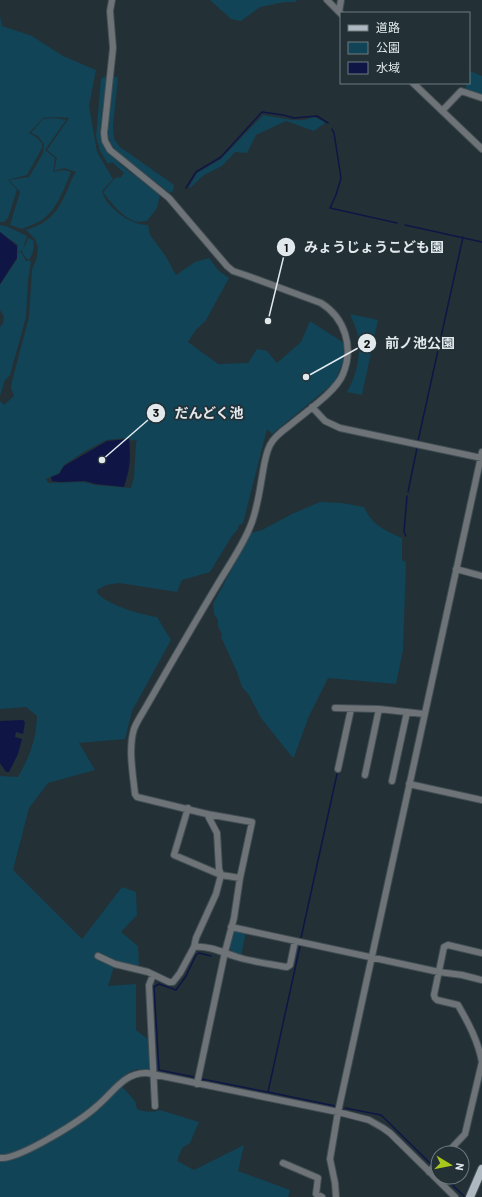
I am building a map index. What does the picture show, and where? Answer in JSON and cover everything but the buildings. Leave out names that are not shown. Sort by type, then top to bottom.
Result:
[{"type":"main road","points":[[470,1197],[482,1169]]},
{"type":"street","points":[[112,0],[110,11],[113,48],[104,133],[107,145],[119,158],[169,198],[227,266],[244,275],[316,300],[326,306],[336,315],[342,325],[346,338],[347,351],[345,366],[343,374],[337,384],[281,432],[270,445],[266,455],[258,497],[250,527],[146,707],[134,731],[132,742],[135,794],[142,798],[188,808],[207,814],[252,822],[197,1084]]},
{"type":"street","points":[[327,0],[340,13]]},
{"type":"street","points":[[340,12],[341,0]]},
{"type":"street","points":[[414,84],[482,149]]},
{"type":"street","points":[[442,111],[460,92],[482,98]]},
{"type":"street","points":[[312,407],[325,421],[340,428],[482,456],[424,714],[338,1112],[330,1159],[336,1197]]},
{"type":"street","points":[[456,569],[482,576]]},
{"type":"street","points":[[335,708],[379,709],[424,714]]},
{"type":"street","points":[[338,769],[351,709]]},
{"type":"street","points":[[365,775],[379,709]]},
{"type":"street","points":[[392,781],[407,712]]},
{"type":"street","points":[[409,784],[482,800]]},
{"type":"street","points":[[188,808],[174,855],[221,875],[240,878]]},
{"type":"street","points":[[98,956],[115,964],[144,970],[173,982],[180,973],[194,947],[196,938],[216,894],[221,875],[219,869],[217,833],[207,814]]},
{"type":"street","points":[[231,927],[482,980]]},
{"type":"street","points":[[194,947],[203,947],[225,952],[248,960],[288,967],[290,965],[295,941]]},
{"type":"street","points":[[455,1145],[465,1134],[482,1062],[480,1050],[474,1033],[458,1005],[437,1000],[434,997],[445,945],[482,953]]},
{"type":"street","points":[[153,975],[149,985],[155,1106]]},
{"type":"street","points":[[0,1158],[10,1158],[75,1122],[96,1108],[130,1076],[142,1073],[154,1074],[338,1112],[369,1120],[383,1128],[430,1164]]},
{"type":"street","points":[[283,1163],[318,1178],[316,1194],[322,1197]]},
{"type":"street","points":[[447,1185],[455,1197]]},
{"type":"green space","points":[[210,0],[297,0],[295,2],[285,2],[260,7],[241,21],[231,19]]},
{"type":"green space","points":[[0,16],[2,26],[32,36],[63,56],[96,70],[89,106],[97,152],[113,179],[102,191],[108,203],[116,211],[131,221],[142,225],[148,225],[150,235],[165,255],[176,275],[195,262],[209,258],[219,271],[229,278],[206,320],[195,331],[188,342],[218,364],[248,363],[257,349],[267,351],[277,363],[301,342],[310,321],[344,343],[343,361],[335,382],[272,434],[267,429],[243,523],[239,525],[238,529],[232,536],[210,572],[182,580],[177,592],[119,583],[106,585],[97,590],[97,593],[103,598],[117,606],[134,612],[157,617],[171,640],[132,711],[125,739],[79,743],[95,770],[48,783],[29,808],[13,870],[82,939],[122,887],[136,892],[137,915],[121,932],[138,946],[139,964],[136,967],[115,963],[108,986],[136,984],[136,1030],[149,1040],[150,1069],[132,1071],[126,1074],[118,1082],[135,1101],[137,1109],[148,1112],[160,1110],[199,1122],[190,1143],[182,1148],[177,1161],[194,1170],[244,1145],[238,1171],[290,1190],[288,1197],[0,1197],[0,776],[18,777],[32,748],[37,716],[26,707],[0,709],[0,401],[4,405],[14,396],[11,388],[12,381],[29,317],[32,270],[37,257],[38,247],[35,239],[26,230],[45,222],[50,218],[62,202],[76,172],[64,168],[54,171],[57,158],[47,150],[69,118],[43,118],[29,133],[42,143],[42,148],[27,175],[8,180],[17,190],[8,218],[4,222],[0,222]],"holes":[[[129,438],[131,441],[138,441],[136,443],[134,477],[131,488],[95,485],[84,482],[48,483],[46,479],[59,473],[64,465],[82,453],[106,440]]]},
{"type":"green space","points":[[470,71],[482,76],[482,95],[465,90],[466,84],[470,84]]},
{"type":"green space","points":[[105,76],[107,77],[101,119],[102,141],[105,148],[118,162],[160,195],[157,208],[147,221],[137,222],[122,214],[103,192],[114,179],[118,177],[120,178],[124,173],[112,162],[108,164],[100,151],[96,136],[101,79]]},
{"type":"green space","points":[[114,76],[118,78],[113,126],[114,139],[120,147],[174,185],[173,191],[170,193],[118,153],[111,144],[108,135],[108,123]]},
{"type":"green space","points":[[263,115],[292,120],[304,120],[314,117],[325,123],[314,131],[286,121],[256,135],[247,153],[235,152],[222,166],[204,175],[190,188],[189,187],[197,173],[221,159]]},
{"type":"green space","points":[[55,118],[66,120],[45,150],[55,158],[53,172],[64,170],[71,172],[66,185],[52,210],[42,220],[22,229],[10,225],[20,192],[9,180],[29,177],[43,153],[44,144],[38,136],[31,133],[43,119]]},
{"type":"green space","points":[[0,225],[6,226],[27,236],[23,248],[28,238],[33,240],[34,246],[29,260],[24,256],[22,249],[21,251],[17,252],[18,245],[0,232]]},
{"type":"green space","points":[[21,252],[26,261],[31,261],[28,280],[26,317],[10,375],[5,380],[0,396],[0,327],[3,323],[4,317],[0,310],[0,285],[17,259],[17,253]]},
{"type":"green space","points":[[350,314],[378,320],[362,395],[347,392],[354,378],[359,353],[358,337]]},
{"type":"green space","points":[[320,502],[342,503],[364,507],[375,523],[402,538],[402,560],[406,562],[403,650],[396,684],[328,678],[309,716],[294,757],[292,757],[261,718],[249,695],[242,687],[221,637],[222,634],[218,626],[218,620],[214,614],[213,604],[251,533],[262,530],[292,514]]},
{"type":"green space","points":[[236,930],[246,932],[241,956],[233,952],[230,947],[232,932]]},
{"type":"water","points":[[0,232],[17,246],[17,258],[0,284]]},
{"type":"water","points":[[129,439],[130,463],[124,487],[96,484],[85,481],[52,481],[51,477],[59,474],[64,466],[107,441]]},
{"type":"water","points":[[23,720],[25,722],[23,734],[16,732],[15,737],[22,739],[18,754],[9,772],[6,772],[0,763],[0,721]]},
{"type":"waterway","points":[[186,188],[196,172],[221,157],[262,112],[294,118],[317,116],[328,123]]},
{"type":"waterway","points":[[332,129],[334,133],[341,178],[330,208],[397,223]]},
{"type":"waterway","points":[[405,225],[482,242]]},
{"type":"waterway","points":[[418,441],[463,237]]},
{"type":"waterway","points":[[408,492],[417,448]]},
{"type":"waterway","points":[[406,536],[404,532],[407,496]]},
{"type":"waterway","points":[[301,938],[337,774]]},
{"type":"waterway","points":[[300,946],[268,1092],[335,1106]]},
{"type":"waterway","points":[[194,1077],[159,1070],[154,987],[159,984],[176,990],[186,976],[196,955],[199,953],[211,956]]},
{"type":"waterway","points":[[202,1079],[267,1092]]},
{"type":"waterway","points":[[345,1108],[381,1115],[430,1163]]},
{"type":"waterway","points":[[452,1185],[464,1196]]},
{"type":"place","name":"みょうじょうこども園","points":[[268,321]]},
{"type":"place","name":"前ノ池公園","points":[[306,377]]},
{"type":"place","name":"だんどく池","points":[[102,460]]}]
